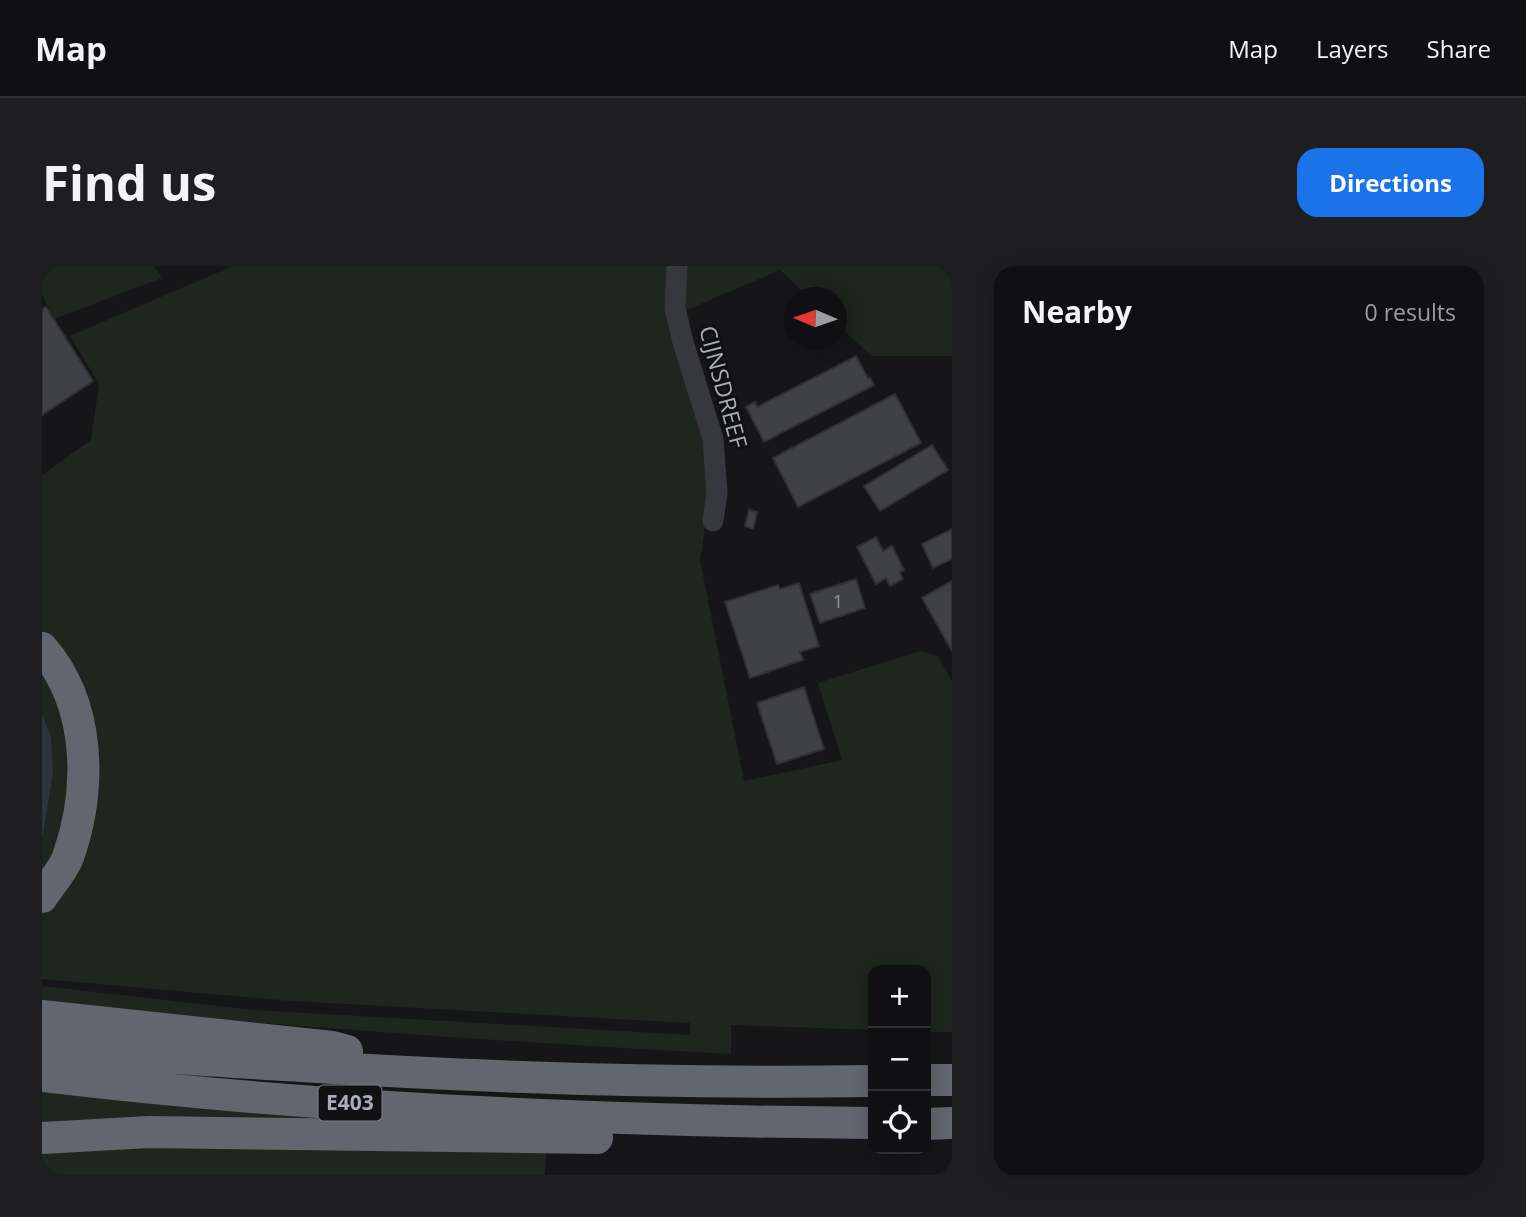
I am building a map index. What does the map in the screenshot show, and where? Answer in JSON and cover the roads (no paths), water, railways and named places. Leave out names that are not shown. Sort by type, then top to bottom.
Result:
[{"type":"highway","points":[[42,648],[50,657],[71,702],[80,726],[85,760],[80,808],[68,859],[42,897]]},
{"type":"highway","points":[[42,1016],[332,1047],[415,1073]]},
{"type":"highway","name":"E403","points":[[42,1045],[415,1073],[755,1083],[868,1081]]},
{"type":"highway","name":"E403","points":[[42,1076],[289,1100],[644,1120],[868,1123]]},
{"type":"highway","points":[[931,1080],[952,1080]]},
{"type":"highway","points":[[42,1138],[149,1132],[663,1138],[714,1122]]},
{"type":"highway","points":[[931,1124],[952,1124]]},
{"type":"street","name":"CIJNSDREEF","points":[[677,266],[675,308],[713,439],[718,493],[713,521]]}]
